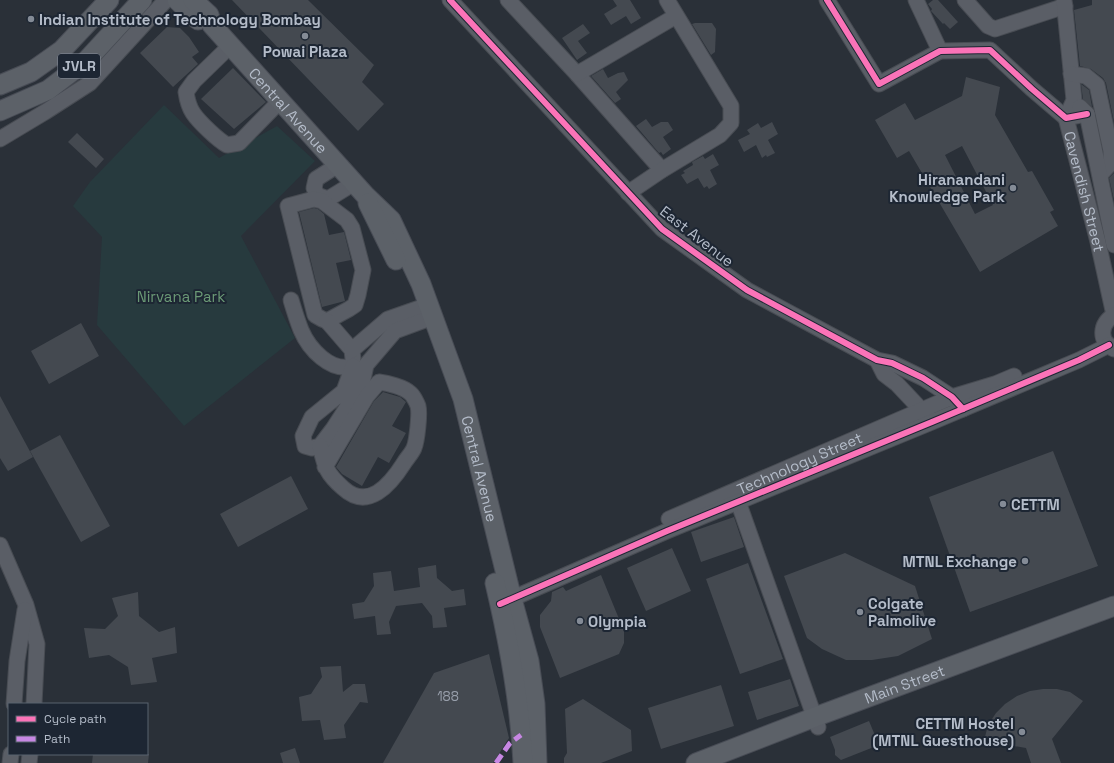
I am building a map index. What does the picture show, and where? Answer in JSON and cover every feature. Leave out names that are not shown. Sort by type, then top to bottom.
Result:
[{"type":"main road","name":"JVLR","points":[[0,85],[30,72],[62,50],[109,0]]},
{"type":"main road","name":"JVLR","points":[[0,111],[48,90],[86,60],[142,0]]},
{"type":"main road","name":"Central Avenue","points":[[177,0],[201,22],[212,25]]},
{"type":"main road","name":"Central Avenue","points":[[193,0],[209,15],[212,25],[230,46],[359,189],[411,288],[426,313],[453,403],[505,597],[514,682],[537,763]]},
{"type":"main road","name":"Main Street","points":[[709,762],[1114,606]]},
{"type":"main road","name":"Main Street","points":[[816,722],[1114,616]]},
{"type":"main road","name":"Central Avenue","points":[[523,763],[529,734]]},
{"type":"street","points":[[0,139],[90,83],[166,0]]},
{"type":"street","name":"East Avenue","points":[[450,0],[662,229],[747,290],[877,360],[892,363],[923,378],[952,398],[962,409]]},
{"type":"street","points":[[508,0],[577,74],[662,170]]},
{"type":"street","points":[[628,193],[662,170],[720,135],[731,123],[731,106],[667,0]]},
{"type":"street","points":[[827,0],[879,84],[940,51],[990,50],[1066,118],[1087,114]]},
{"type":"street","points":[[916,0],[940,51]]},
{"type":"street","points":[[964,0],[988,26],[996,29],[1064,3],[1074,100]]},
{"type":"street","points":[[577,74],[676,16]]},
{"type":"street","points":[[230,46],[194,81],[186,92],[192,113],[221,142],[227,146],[239,143],[280,101]]},
{"type":"street","points":[[1071,74],[1086,76],[1097,85],[1111,151],[1111,163],[1100,176]]},
{"type":"street","name":"Cavendish Street","points":[[1114,245],[1087,114],[1074,100],[1066,118],[1094,226],[1109,264],[1114,315]]},
{"type":"street","points":[[338,166],[316,179],[314,188],[317,195],[328,198],[359,189]]},
{"type":"street","points":[[327,321],[355,304],[363,270],[352,228],[347,220],[322,201],[314,199],[288,206],[315,315],[327,321],[352,350],[360,365],[362,384],[338,423],[320,446],[312,448],[305,446],[303,436],[312,417],[344,392],[360,365],[395,331],[396,323]]},
{"type":"street","points":[[1094,226],[1109,223]]},
{"type":"street","points":[[291,300],[302,331],[314,350],[324,361],[346,368],[360,365]]},
{"type":"street","points":[[352,350],[388,319],[396,323],[426,313]]},
{"type":"street","points":[[816,722],[736,496],[932,422],[1079,360],[1109,344],[1103,331],[1104,325],[1108,319],[1114,315]]},
{"type":"street","name":"Technology Street","points":[[505,597],[736,496],[922,410],[952,398],[1109,344]]},
{"type":"street","points":[[877,360],[884,374],[897,384],[932,422]]},
{"type":"street","points":[[320,446],[325,467],[335,481],[349,494],[363,498],[377,494],[396,476],[414,448],[418,426],[418,406],[410,393],[397,387],[379,382],[367,396],[325,467]]},
{"type":"street","points":[[0,545],[26,605],[37,644],[34,703]]},
{"type":"street","points":[[14,703],[17,661],[26,605]]},
{"type":"green space","name":"Nirvana Park","points":[[164,105],[219,158],[277,126],[315,161],[241,236],[295,338],[184,426],[97,325],[102,237],[73,206],[90,182]]},
{"type":"building","name":"Powai Plaza","points":[[232,0],[308,0],[374,65],[362,82],[384,104],[358,131]]},
{"type":"building","points":[[613,0],[630,0],[641,18],[631,24],[626,16],[611,25],[604,14],[617,6]]},
{"type":"building","points":[[933,0],[938,0],[958,22],[950,29],[931,11],[932,9],[928,4]]},
{"type":"building","points":[[1092,0],[1114,0],[1114,122],[1106,83],[1103,78],[1091,69],[1080,66],[1074,10],[1092,5]]},
{"type":"building","points":[[712,23],[716,29],[715,52],[711,55],[692,24]]},
{"type":"building","points":[[583,24],[590,33],[578,41],[587,53],[577,60],[562,38]]},
{"type":"building","points":[[167,27],[180,28],[189,37],[199,52],[192,57],[198,64],[173,87],[140,53]]},
{"type":"building","points":[[233,68],[266,102],[234,129],[201,99]]},
{"type":"building","points":[[603,69],[608,78],[624,72],[628,80],[616,92],[621,99],[615,103],[591,76]]},
{"type":"building","name":"Hiranandani Knowledge Park","points":[[966,77],[1000,87],[995,115],[1028,172],[1032,171],[1054,210],[1050,212],[1058,226],[980,272],[909,151],[897,158],[875,120],[905,103],[915,120],[962,96]],"holes":[[[962,146],[993,205],[975,214],[945,155]]]},
{"type":"building","points":[[1081,84],[1089,90],[1092,107],[1083,99]]},
{"type":"building","points":[[646,119],[652,127],[661,122],[668,122],[673,130],[663,137],[671,149],[663,155],[661,152],[659,153],[636,126]]},
{"type":"building","points":[[772,122],[778,134],[768,140],[775,153],[767,157],[766,155],[762,158],[756,145],[744,152],[738,140],[750,134],[747,130],[758,123],[761,128]]},
{"type":"building","points":[[77,133],[104,159],[96,168],[68,142]]},
{"type":"building","points":[[713,154],[719,165],[710,170],[717,184],[709,189],[707,186],[704,188],[698,178],[687,184],[681,175],[685,173],[683,171],[693,165],[692,162],[703,156],[705,159]]},
{"type":"building","points":[[1114,173],[1114,200],[1109,178]]},
{"type":"building","points":[[314,208],[318,209],[324,214],[329,235],[344,232],[351,260],[336,263],[345,301],[322,307],[299,212]]},
{"type":"building","points":[[81,323],[99,356],[49,384],[31,351]]},
{"type":"building","points":[[383,392],[400,397],[406,402],[392,426],[406,433],[389,463],[378,457],[362,486],[342,474],[336,467],[374,401]]},
{"type":"building","points":[[0,396],[33,457],[8,471],[0,458]]},
{"type":"building","points":[[60,435],[110,526],[81,542],[30,451]]},
{"type":"building","points":[[1053,451],[1098,566],[970,612],[929,497]]},
{"type":"building","points":[[291,476],[308,509],[238,547],[220,514]]},
{"type":"building","points":[[734,517],[744,547],[701,562],[691,532]]},
{"type":"building","points":[[672,548],[691,591],[646,611],[627,568]]},
{"type":"building","name":"Colgate Palmolive","points":[[845,553],[915,586],[932,639],[898,656],[872,660],[846,660],[822,649],[807,638],[784,576]]},
{"type":"building","points":[[748,563],[783,659],[740,674],[706,579]]},
{"type":"building","points":[[436,565],[437,578],[452,591],[464,589],[466,605],[444,608],[447,627],[433,628],[432,616],[422,603],[396,606],[389,622],[391,634],[377,635],[375,616],[354,619],[352,604],[364,602],[374,586],[373,573],[391,571],[394,591],[420,587],[418,568]]},
{"type":"building","name":"Olympia","points":[[601,575],[624,631],[624,643],[619,654],[560,678],[540,627],[540,615],[551,601],[552,592],[563,587],[566,591]]},
{"type":"building","points":[[138,592],[139,616],[159,632],[175,627],[177,653],[152,658],[157,682],[131,685],[128,667],[109,655],[89,658],[84,628],[105,629],[118,616],[112,598]]},
{"type":"building","points":[[489,654],[509,738],[493,763],[383,763],[434,673]]},
{"type":"building","points":[[341,666],[343,692],[353,684],[365,684],[368,703],[360,702],[344,725],[346,738],[324,740],[320,720],[302,721],[299,697],[311,694],[322,677],[320,667]]},
{"type":"building","points":[[790,679],[799,706],[757,720],[748,692]]},
{"type":"building","points":[[721,685],[734,726],[661,749],[648,708]]},
{"type":"building","name":"CETTM Hostel (MTNL Guesthouse)","points":[[1057,689],[1070,692],[1083,701],[1052,739],[1061,763],[1031,763],[1026,748],[984,741],[988,725],[996,713],[1005,704],[1017,696],[1030,691]]},
{"type":"building","points":[[583,699],[631,730],[632,751],[601,763],[564,763],[564,758],[567,753],[565,709]]},
{"type":"building","points":[[869,721],[879,745],[841,760],[835,755],[835,750],[830,737]]},
{"type":"building","points":[[295,748],[300,763],[283,763],[280,753]]},
{"type":"building","points":[[149,754],[148,763],[92,763],[93,755]]},
{"type":"marked path","points":[[496,763],[510,743],[521,735]]},
{"type":"cycle path","points":[[450,0],[662,229],[747,290],[877,360],[892,363],[923,378],[952,397],[963,409]]},
{"type":"cycle path","points":[[827,0],[879,84],[940,51],[990,50],[1066,118],[1087,114]]},
{"type":"cycle path","points":[[500,604],[667,531],[1079,360],[1109,345]]},
{"type":"place","name":"Indian Institute of Technology Bombay","points":[[31,19]]},
{"type":"place","name":"Powai Plaza","points":[[305,36]]},
{"type":"place","name":"Hiranandani Knowledge Park","points":[[1013,188]]},
{"type":"place","name":"CETTM","points":[[1003,504]]},
{"type":"place","name":"MTNL Exchange","points":[[1025,561]]},
{"type":"place","name":"Colgate Palmolive","points":[[860,612]]},
{"type":"place","name":"Olympia","points":[[580,621]]},
{"type":"place","name":"CETTM Hostel (MTNL Guesthouse)","points":[[1022,732]]}]
